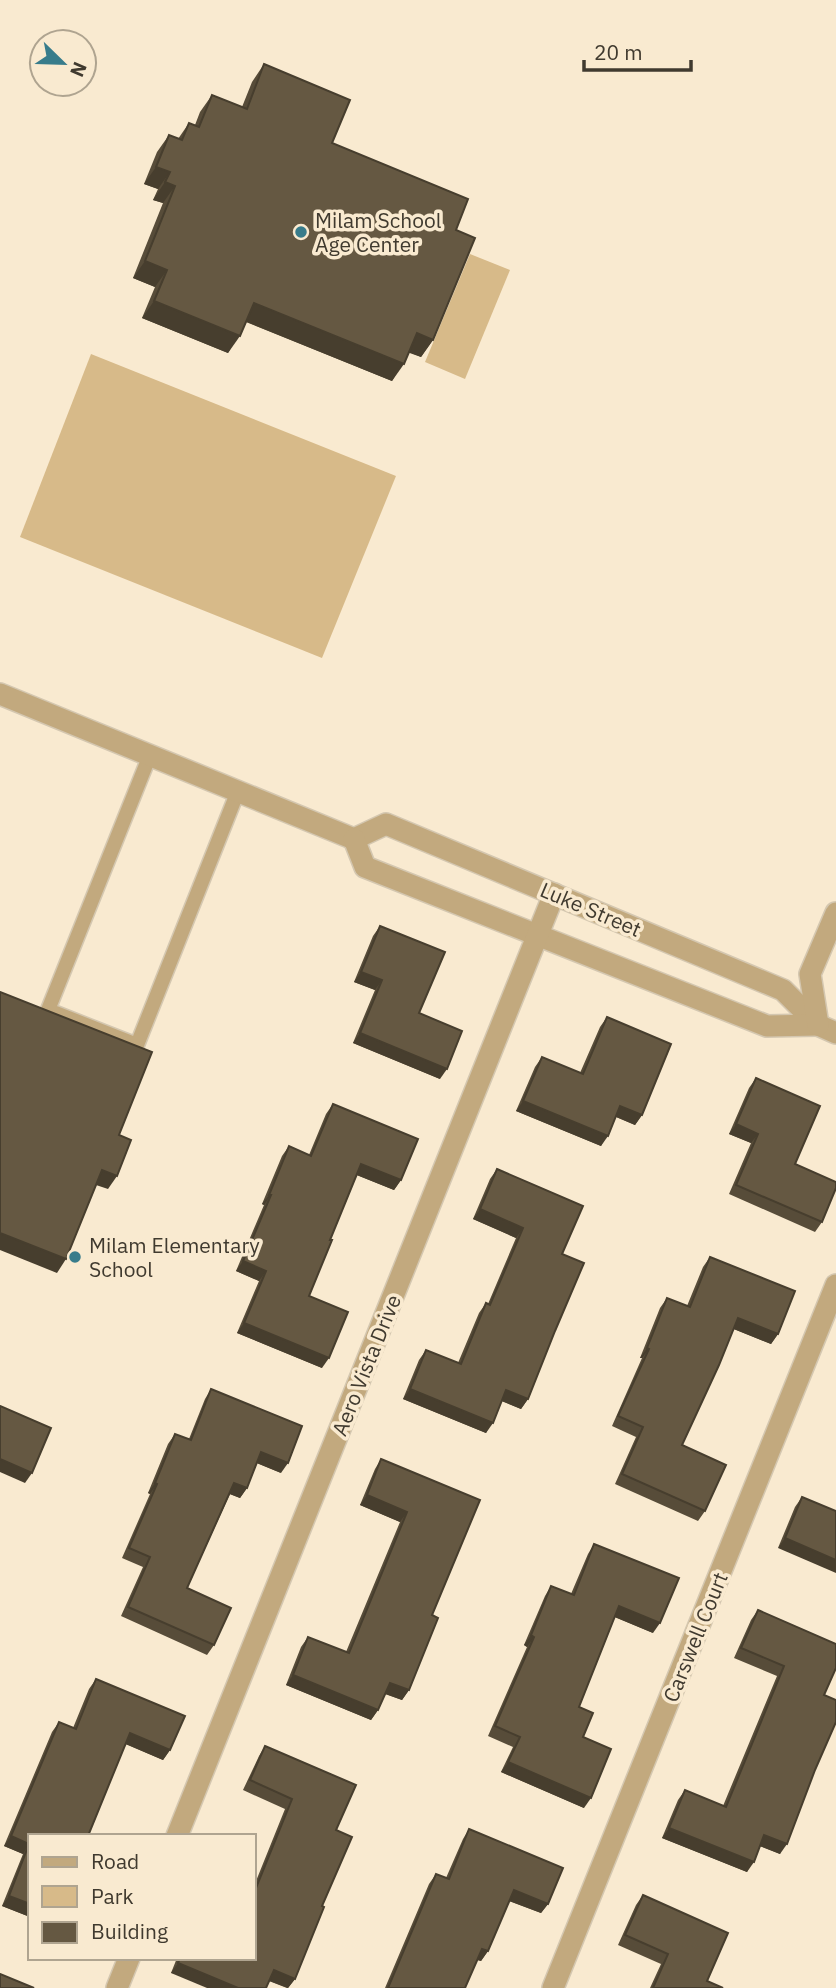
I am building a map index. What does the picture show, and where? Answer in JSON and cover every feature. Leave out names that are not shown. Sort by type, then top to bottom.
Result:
[{"type":"street","points":[[0,694],[354,839]]},
{"type":"street","name":"Luke Street","points":[[386,824],[783,990],[827,1029],[767,1026],[365,867],[354,839],[386,824]]},
{"type":"street","name":"Aero Vista Drive","points":[[178,1834],[554,894]]},
{"type":"street","points":[[827,1029],[810,974],[836,913]]},
{"type":"street","points":[[827,1029],[836,1013]]},
{"type":"street","name":"Carswell Court","points":[[553,1988],[836,1285]]},
{"type":"street","points":[[117,1988],[127,1960]]},
{"type":"lane","points":[[150,755],[48,1010],[137,1045],[238,791]]},
{"type":"green space","points":[[470,254],[510,270],[465,379],[425,362]]},
{"type":"green space","points":[[91,354],[396,476],[322,658],[20,537]]},
{"type":"building","name":"Milam School Age Center","points":[[264,64],[350,100],[332,143],[468,199],[456,230],[475,238],[433,340],[417,333],[404,364],[254,303],[240,336],[154,301],[167,270],[145,261],[175,186],[165,182],[170,172],[156,167],[169,135],[182,140],[189,123],[199,127],[212,95],[247,109]]},
{"type":"building","points":[[380,926],[445,952],[419,1013],[462,1031],[447,1069],[360,1033],[382,980],[361,972]]},
{"type":"building","points":[[0,992],[152,1052],[119,1135],[131,1140],[117,1176],[102,1170],[66,1259],[0,1233]]},
{"type":"building","points":[[607,1017],[671,1044],[642,1115],[620,1106],[608,1136],[523,1101],[542,1057],[583,1074]]},
{"type":"building","points":[[756,1078],[820,1106],[795,1164],[836,1182],[822,1222],[736,1185],[758,1134],[736,1124]]},
{"type":"building","points":[[333,1104],[418,1139],[401,1180],[361,1164],[330,1240],[309,1296],[348,1312],[329,1358],[244,1323],[266,1271],[243,1261],[289,1146],[311,1156]]},
{"type":"building","points":[[497,1169],[583,1206],[562,1254],[584,1263],[528,1399],[506,1390],[493,1423],[410,1389],[426,1350],[461,1364],[486,1303],[490,1305],[523,1228],[480,1209]]},
{"type":"building","points":[[710,1257],[795,1291],[778,1334],[738,1318],[682,1445],[726,1465],[705,1511],[622,1474],[643,1427],[618,1416],[649,1349],[647,1348],[667,1298],[690,1307]]},
{"type":"building","points":[[211,1389],[302,1426],[288,1463],[261,1452],[247,1488],[234,1483],[187,1588],[231,1608],[214,1645],[128,1607],[150,1557],[129,1548],[175,1434],[191,1440]]},
{"type":"building","points":[[0,1406],[51,1428],[32,1473],[0,1459]]},
{"type":"building","points":[[381,1459],[480,1500],[432,1615],[438,1618],[409,1690],[390,1683],[378,1710],[293,1675],[308,1637],[349,1653],[407,1512],[367,1495]]},
{"type":"building","points":[[802,1497],[836,1511],[836,1560],[785,1538]]},
{"type":"building","points":[[594,1544],[679,1578],[660,1623],[619,1606],[579,1707],[593,1713],[583,1737],[611,1749],[591,1798],[508,1762],[520,1737],[495,1726],[534,1637],[531,1635],[551,1586],[574,1595]]},
{"type":"building","points":[[758,1610],[836,1644],[836,1668],[824,1695],[836,1700],[836,1722],[787,1844],[764,1835],[754,1862],[669,1828],[685,1790],[726,1807],[784,1666],[741,1648]]},
{"type":"building","points":[[96,1679],[185,1716],[170,1750],[130,1733],[89,1834],[28,1834],[28,1844],[11,1836],[59,1722],[76,1729]]},
{"type":"building","points":[[265,1746],[356,1785],[336,1830],[352,1837],[322,1906],[324,1907],[295,1979],[274,1970],[266,1988],[238,1988],[178,1963],[179,1960],[256,1960],[256,1888],[292,1799],[250,1780]]},
{"type":"building","points":[[469,1829],[563,1868],[548,1904],[514,1890],[488,1951],[482,1949],[465,1988],[388,1988],[436,1874],[449,1879]]},
{"type":"building","points":[[28,1847],[28,1903],[9,1896]]},
{"type":"building","points":[[643,1895],[728,1933],[707,1981],[723,1988],[653,1988],[668,1954],[625,1935]]},
{"type":"building","points":[[0,1974],[34,1988],[0,1988]]},
{"type":"place","name":"Milam School Age Center","points":[[301,232]]},
{"type":"place","name":"Milam Elementary School","points":[[75,1257]]}]
